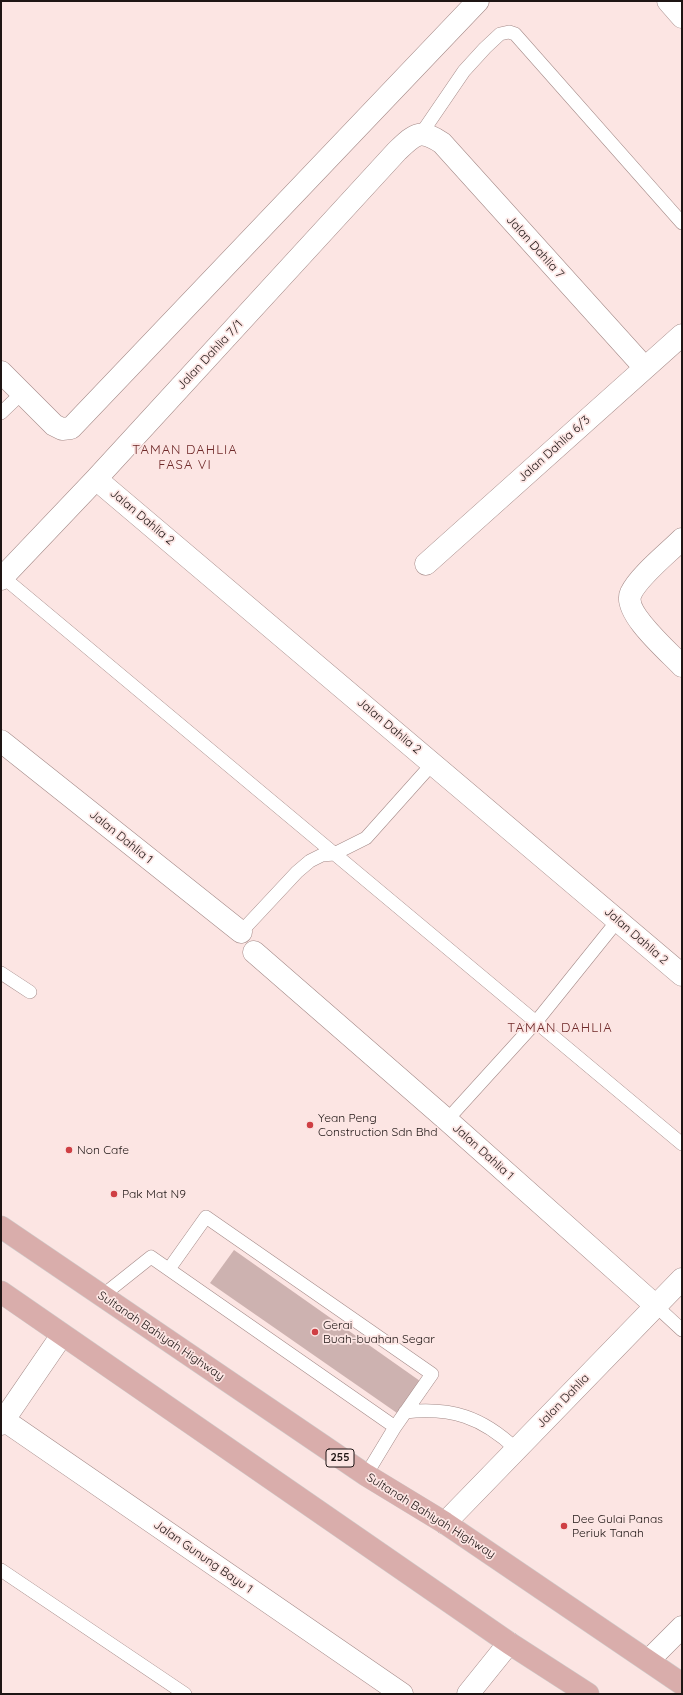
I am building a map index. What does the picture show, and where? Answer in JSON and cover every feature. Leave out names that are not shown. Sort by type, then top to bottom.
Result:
[{"type":"main road","name":"Sultanah Bahiyah Highway","points":[[1,1227],[366,1475],[445,1523],[649,1660],[682,1684]]},
{"type":"main road","points":[[1,1292],[509,1642],[588,1694]]},
{"type":"street","points":[[1,372],[23,392],[54,425],[62,429],[71,428],[478,1]]},
{"type":"street","points":[[668,1],[682,17]]},
{"type":"street","name":"Jalan Dahlia 7","points":[[421,134],[430,135],[442,143],[645,368]]},
{"type":"street","name":"Jalan Dahlia 7/1","points":[[2,578],[96,479],[397,151],[410,139],[421,134]]},
{"type":"street","name":"Jalan Dahlia 6/3","points":[[426,564],[682,335]]},
{"type":"street","name":"Jalan Dahlia 2","points":[[96,479],[618,920],[680,970]]},
{"type":"street","points":[[682,539],[639,581],[630,594],[630,604],[636,618],[682,666]]},
{"type":"street","name":"Jalan Dahlia 1","points":[[1,741],[240,932]]},
{"type":"street","name":"Jalan Dahlia 1","points":[[254,952],[447,1120],[656,1306]]},
{"type":"street","name":"Jalan Dahlia","points":[[445,1523],[682,1279]]},
{"type":"street","points":[[2,1421],[62,1335]]},
{"type":"street","name":"Jalan Gunung Bayu 1","points":[[2,1421],[402,1694]]},
{"type":"street","points":[[649,1660],[682,1627]]},
{"type":"street","points":[[468,1694],[509,1642]]},
{"type":"lane","points":[[421,134],[464,71],[485,48],[500,34],[509,32],[515,34],[682,223]]},
{"type":"lane","points":[[1,413],[23,392]]},
{"type":"lane","points":[[2,578],[682,1144]]},
{"type":"lane","points":[[240,932],[297,872],[310,861],[322,855],[334,854],[366,838],[433,763]]},
{"type":"lane","points":[[447,1120],[536,1022],[618,920]]},
{"type":"lane","points":[[1,973],[30,992]]},
{"type":"lane","points":[[169,1270],[206,1216],[432,1374],[395,1427],[366,1475]]},
{"type":"lane","points":[[102,1296],[151,1257],[395,1427]]},
{"type":"lane","points":[[656,1306],[682,1330]]},
{"type":"lane","points":[[405,1412],[426,1410],[466,1416],[501,1435],[516,1449]]},
{"type":"lane","points":[[1,1570],[185,1694]]},
{"type":"building","name":"Gerai Buah-buahan Segar","points":[[234,1250],[420,1381],[397,1413],[210,1283]]},
{"type":"place","name":"Yean Peng Construction Sdn Bhd","points":[[310,1125]]},
{"type":"place","name":"Non Cafe","points":[[69,1150]]},
{"type":"place","name":"Pak Mat N9","points":[[114,1194]]},
{"type":"place","name":"Gerai Buah-buahan Segar","points":[[315,1332]]},
{"type":"place","name":"Dee Gulai Panas Periuk Tanah","points":[[564,1526]]},
{"type":"district","name":"TAMAN DAHLIA FASA VI","points":[[185,458]]},
{"type":"district","name":"TAMAN DAHLIA","points":[[560,1028]]}]
